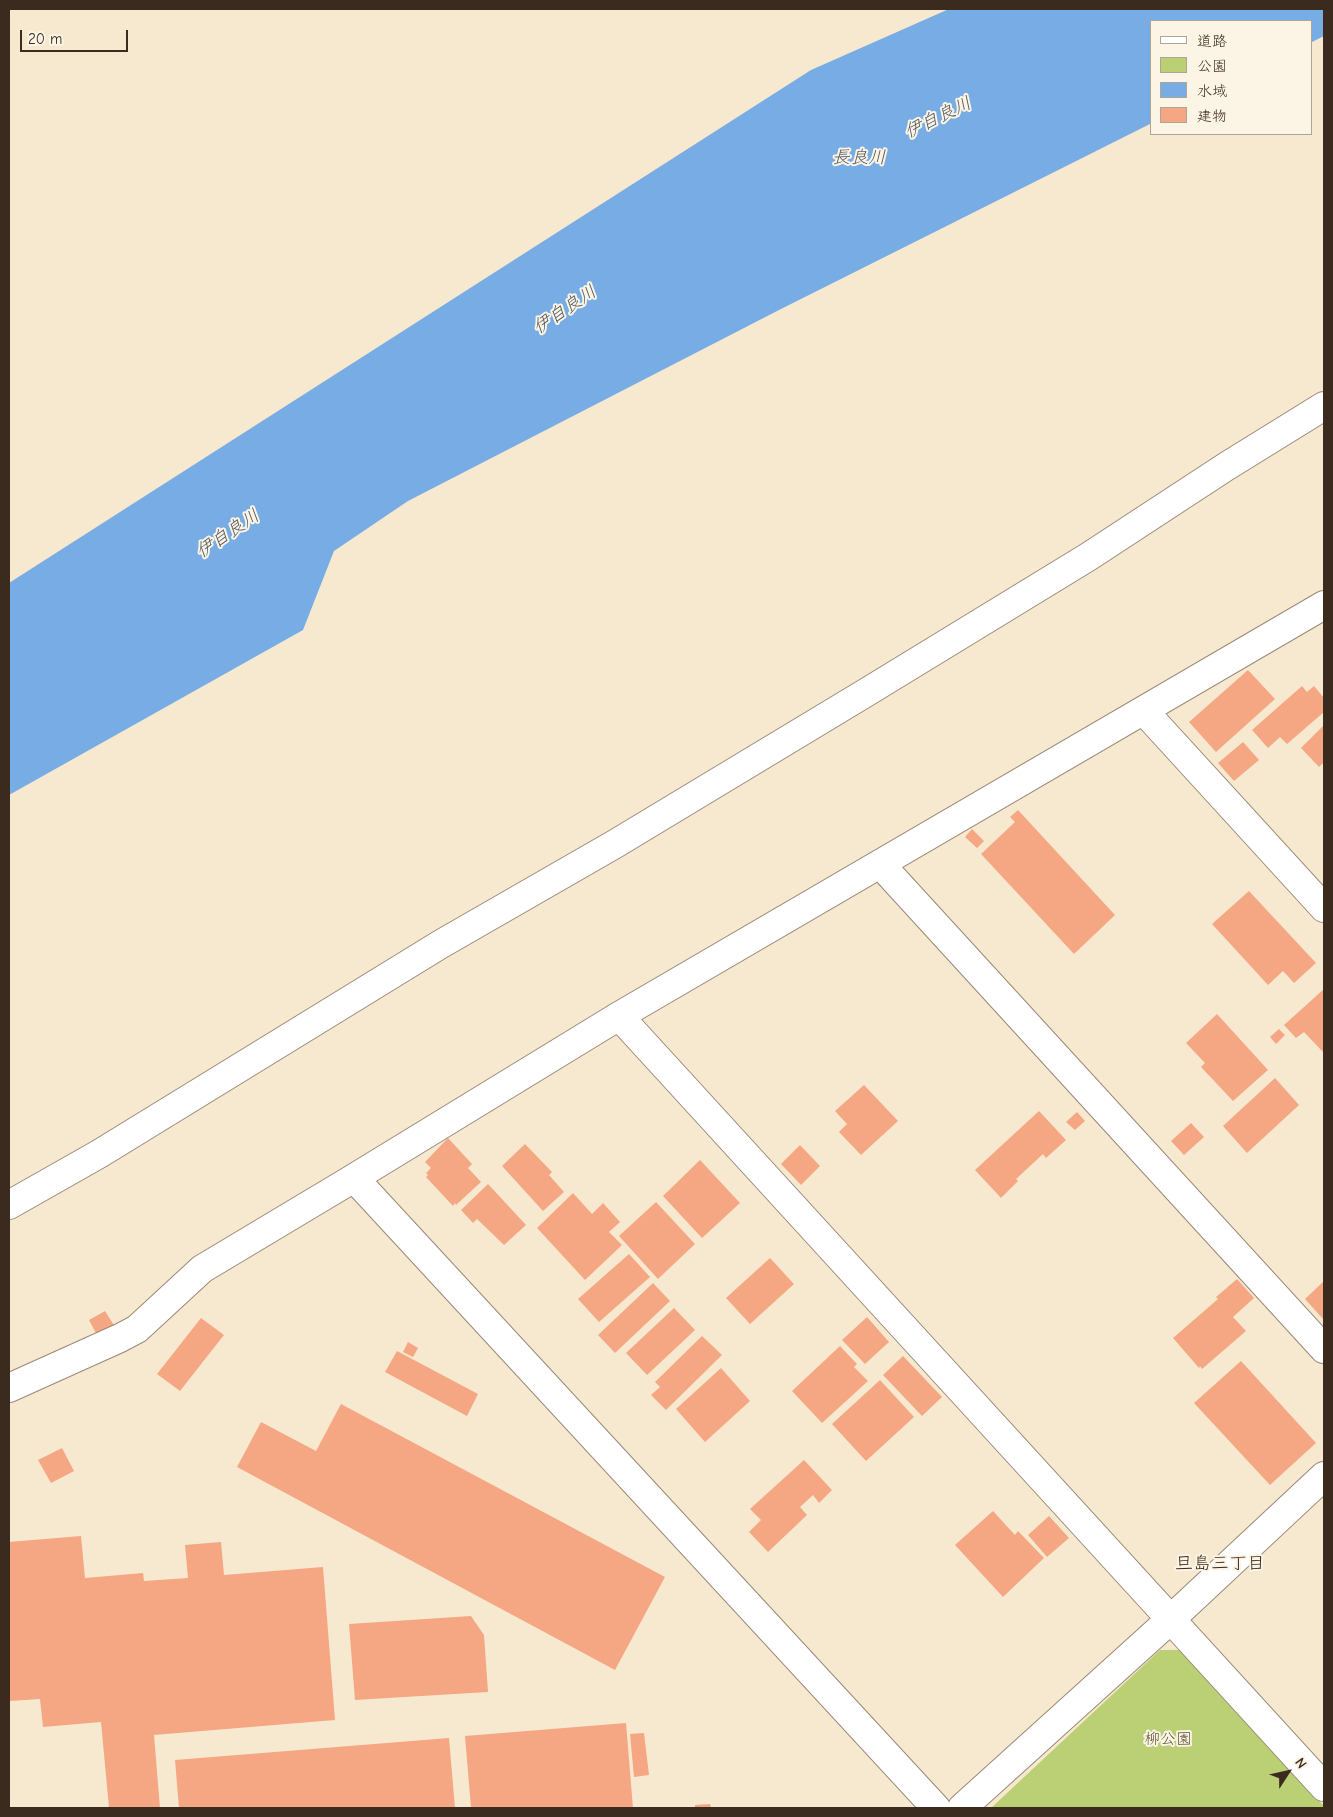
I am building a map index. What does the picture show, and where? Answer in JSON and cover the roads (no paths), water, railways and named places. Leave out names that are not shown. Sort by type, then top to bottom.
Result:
[{"type":"street","points":[[9,1205],[98,1154],[441,944],[624,839],[867,692],[1088,557],[1227,466],[1324,406]]},
{"type":"street","points":[[9,1388],[120,1338],[137,1328],[202,1270],[619,1016],[1144,712],[1324,605]]},
{"type":"street","points":[[1144,712],[1324,908]]},
{"type":"street","points":[[881,865],[1324,1348]]},
{"type":"street","points":[[619,1016],[1324,1787]]},
{"type":"street","points":[[354,1178],[936,1808]]},
{"type":"street","points":[[962,1808],[1171,1619],[1324,1476]]},
{"type":"water","name":"長良川","points":[[949,9],[1324,9],[1324,36],[1313,42],[1313,20],[1150,20],[1150,124],[779,310],[408,501],[334,551],[303,630],[9,795],[9,583],[811,70]]},
{"type":"district","name":"旦島三丁目","points":[[1220,1564]]},
{"type":"water label","name":"伊自良川","points":[[938,118]]},
{"type":"water label","name":"伊自良川","points":[[565,310]]},
{"type":"water label","name":"伊自良川","points":[[228,534]]},
{"type":"park label","name":"柳公園","points":[[1168,1739]]}]
